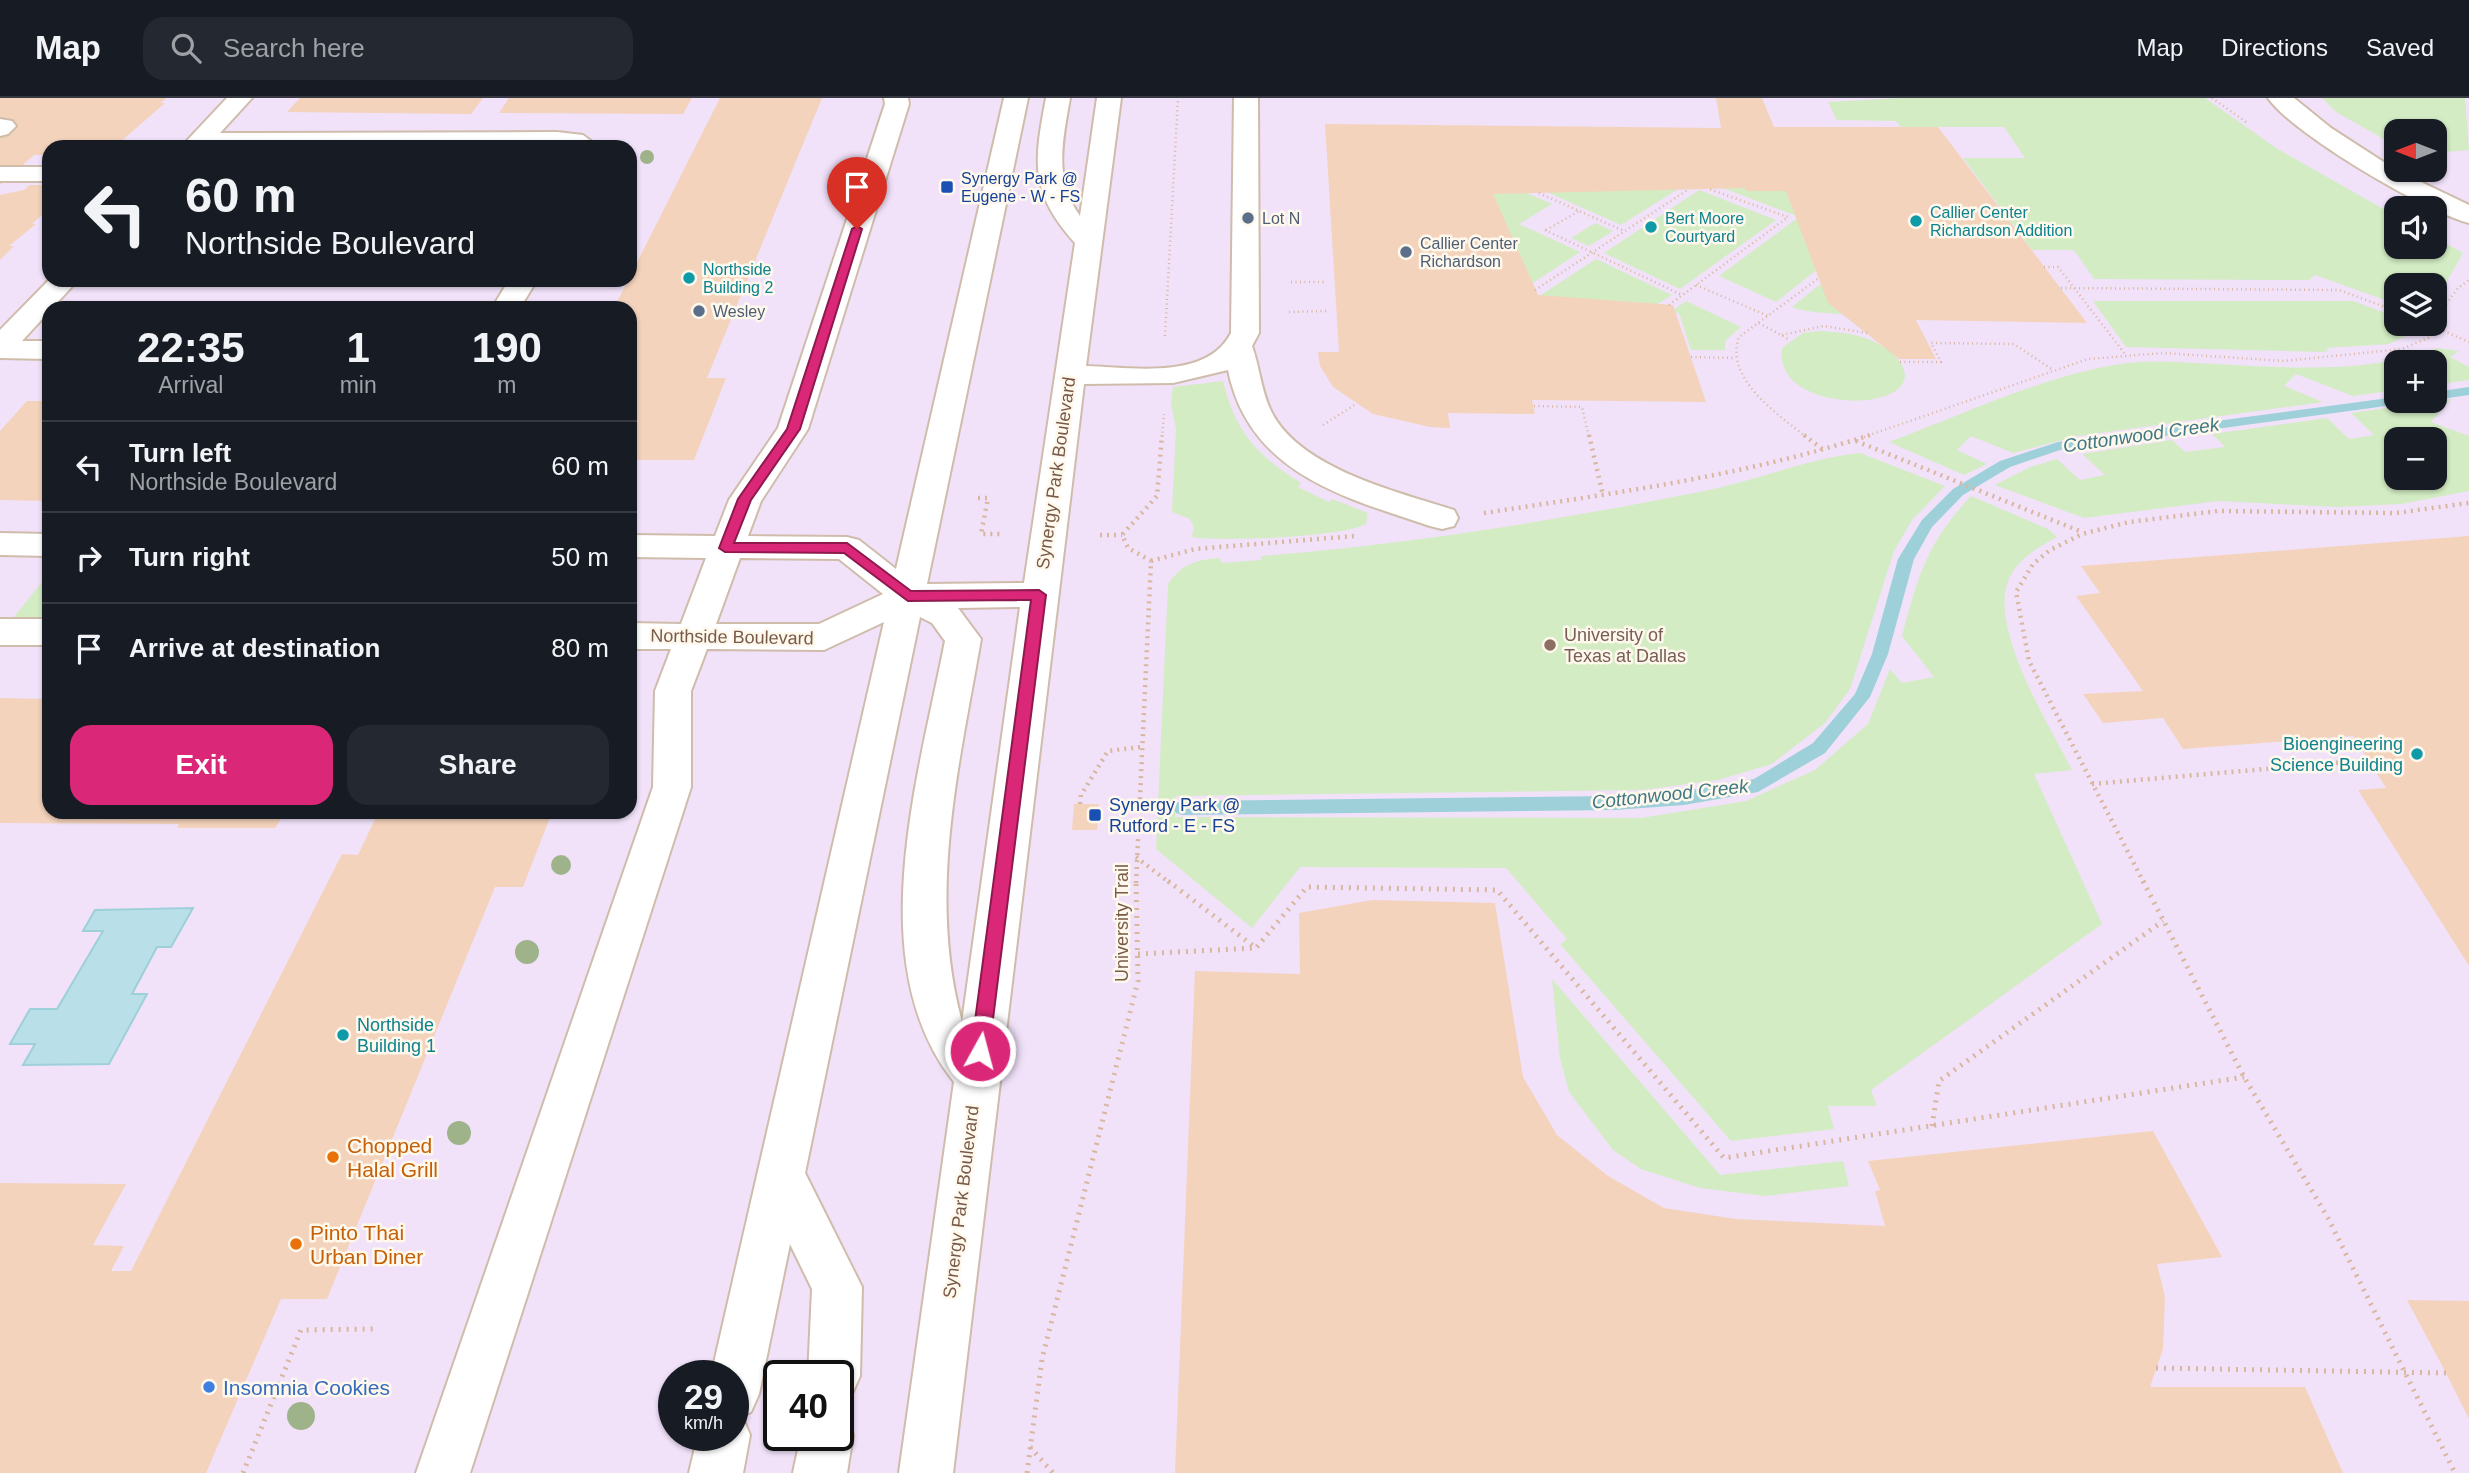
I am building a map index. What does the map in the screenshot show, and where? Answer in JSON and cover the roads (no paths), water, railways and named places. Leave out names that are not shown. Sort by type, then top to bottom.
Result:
[{"type":"street","points":[[199,140],[240,98]]},
{"type":"street","points":[[443,1473],[672,787],[673,691],[745,499],[793,429],[897,104],[896,98]]},
{"type":"street","points":[[741,1360],[1016,98]]},
{"type":"street","points":[[1058,98],[1046,173],[1064,218],[1090,243]]},
{"type":"street","name":"Synergy Park Boulevard","points":[[926,1473],[1039,595],[1109,98]]},
{"type":"street","points":[[1070,375],[1200,371],[1221,362],[1239,348],[1245,333],[1247,98]]},
{"type":"street","points":[[2280,98],[2298,115],[2358,155],[2404,183],[2469,215]]},
{"type":"street","points":[[467,140],[574,140]]},
{"type":"street","points":[[0,174],[42,174]]},
{"type":"street","points":[[44,301],[57,287]]},
{"type":"street","points":[[0,348],[42,303]]},
{"type":"street","points":[[0,348],[42,350]]},
{"type":"street","points":[[1239,348],[1250,399],[1264,424],[1287,449],[1326,474],[1377,496],[1443,518]]},
{"type":"street","points":[[0,544],[42,545]]},
{"type":"street","points":[[637,546],[847,548],[908,596],[944,614],[963,639],[927,852],[925,958],[941,1026],[976,1077]]},
{"type":"street","name":"Northside Boulevard","points":[[637,636],[824,638],[908,596],[1039,595]]},
{"type":"street","points":[[0,632],[42,632]]},
{"type":"street","points":[[781,1177],[837,1287],[835,1360]]},
{"type":"street","points":[[716,1473],[721,1451]]},
{"type":"street","points":[[820,1473],[824,1451]]},
{"type":"water","points":[[193,908],[171,947],[157,947],[132,994],[147,994],[109,1064],[23,1065],[35,1044],[10,1044],[30,1009],[57,1009],[103,931],[83,931],[95,910]]},
{"type":"waterway","name":"Cottonwood Creek","points":[[2447,394],[2469,391]]},
{"type":"waterway","name":"Cottonwood Creek","points":[[1182,808],[1615,803],[1684,798],[1758,785],[1819,748],[1862,697],[1880,654],[1906,559],[1927,524],[1958,492],[2005,464],[2058,446],[2384,403]]},
{"type":"place","name":"Synergy Park @ Eugene - W - FS","points":[[947,187]]},
{"type":"place","name":"Lot N","points":[[1248,218]]},
{"type":"place","name":"Callier Center Richardson Addition","points":[[1916,221]]},
{"type":"place","name":"Bert Moore Courtyard","points":[[1651,227]]},
{"type":"place","name":"Callier Center Richardson","points":[[1406,252]]},
{"type":"place","name":"Northside Building 2","points":[[689,278]]},
{"type":"place","name":"Wesley","points":[[699,311]]},
{"type":"place","name":"University of Texas at Dallas","points":[[1550,645]]},
{"type":"place","name":"Bioengineering Science Building","points":[[2417,754]]},
{"type":"place","name":"Synergy Park @ Rutford - E - FS","points":[[1095,815]]},
{"type":"place","name":"Northside Building 1","points":[[343,1035]]},
{"type":"place","name":"Chopped Halal Grill","points":[[333,1157]]},
{"type":"place","name":"Pinto Thai Urban Diner","points":[[296,1244]]},
{"type":"place","name":"Insomnia Cookies","points":[[209,1387]]}]
